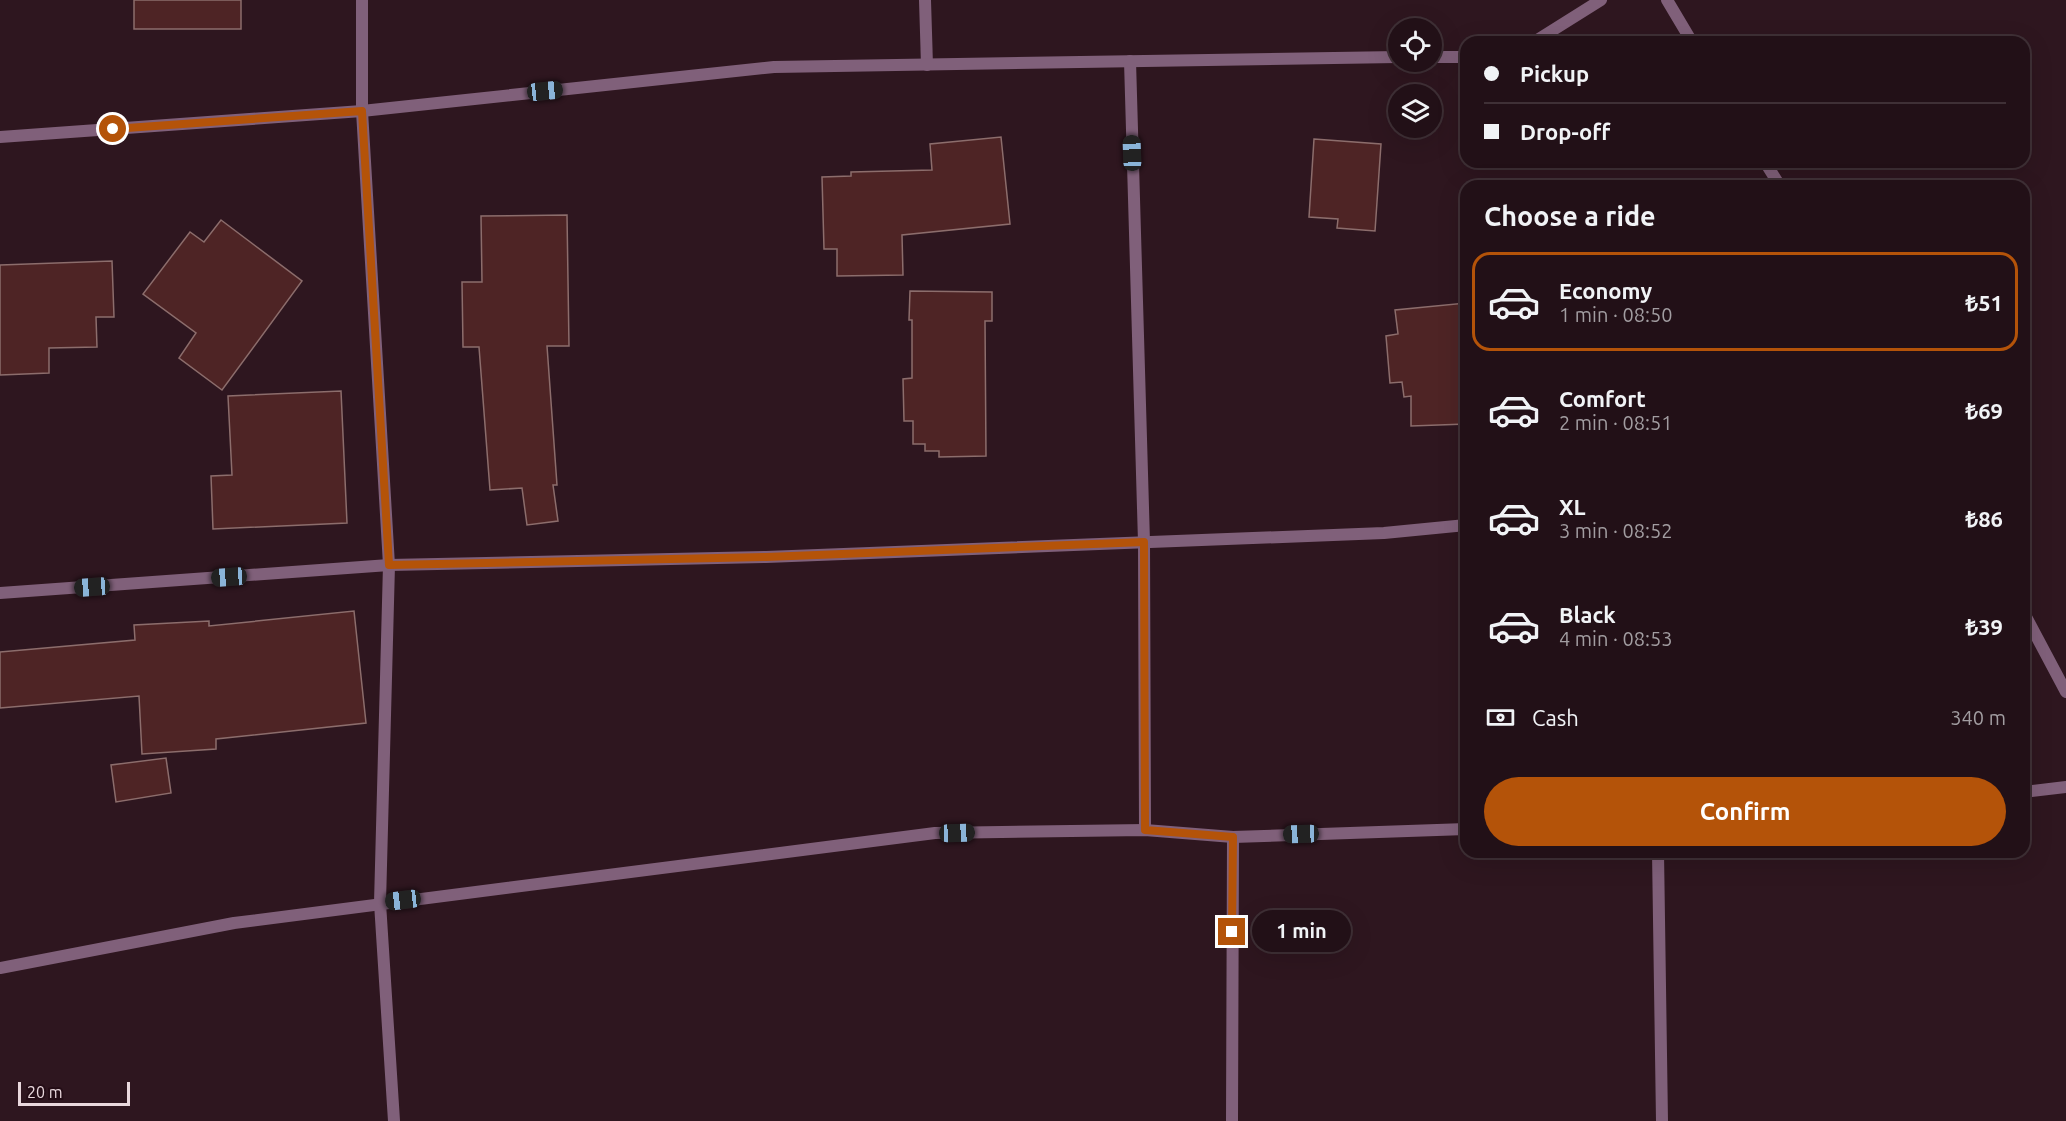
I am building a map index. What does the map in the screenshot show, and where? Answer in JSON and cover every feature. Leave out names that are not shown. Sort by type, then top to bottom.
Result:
[{"type":"street","points":[[362,0],[362,111],[389,565],[380,903],[394,1121]]},
{"type":"street","points":[[925,0],[927,65]]},
{"type":"street","points":[[1544,36],[1601,0]]},
{"type":"street","points":[[1667,0],[1688,36]]},
{"type":"street","points":[[0,137],[362,111],[774,67],[1388,57]]},
{"type":"street","points":[[1442,57],[1460,57]]},
{"type":"street","points":[[1130,61],[1144,542],[1145,830]]},
{"type":"street","points":[[0,593],[389,565],[766,557],[1384,532],[1460,526]]},
{"type":"street","points":[[2030,624],[2066,692]]},
{"type":"street","points":[[2030,791],[2066,787]]},
{"type":"street","points":[[0,968],[234,923],[935,834],[1145,830],[1233,837],[1460,829]]},
{"type":"street","points":[[1232,1121],[1233,837]]},
{"type":"street","points":[[1658,858],[1662,1121]]},
{"type":"building","points":[[134,0],[241,0],[241,29],[134,29]]},
{"type":"building","points":[[1001,137],[1010,224],[902,235],[903,275],[837,276],[837,249],[824,249],[822,177],[851,176],[851,172],[932,170],[930,144]]},
{"type":"building","points":[[1314,139],[1381,144],[1375,231],[1337,228],[1338,219],[1309,217]]},
{"type":"building","points":[[567,215],[569,346],[547,346],[557,485],[553,485],[558,521],[527,525],[522,488],[490,490],[479,347],[463,347],[462,282],[482,282],[481,216]]},
{"type":"building","points":[[221,220],[302,281],[222,390],[179,358],[196,333],[143,294],[190,232],[204,242]]},
{"type":"building","points":[[112,261],[114,317],[96,317],[97,347],[49,348],[49,373],[0,375],[0,265]]},
{"type":"building","points":[[910,291],[992,292],[992,321],[985,321],[986,456],[939,457],[939,451],[925,451],[925,444],[913,444],[913,421],[904,421],[903,379],[912,378]]},
{"type":"building","points":[[1460,304],[1460,424],[1411,426],[1411,396],[1404,397],[1402,382],[1390,383],[1386,336],[1398,334],[1395,310]]},
{"type":"building","points":[[341,391],[347,523],[213,529],[211,476],[232,475],[228,396]]},
{"type":"building","points":[[354,611],[366,723],[216,739],[216,749],[142,754],[139,696],[0,708],[0,652],[135,640],[134,625],[209,621],[209,626]]},
{"type":"building","points":[[166,758],[171,793],[116,802],[111,765]]},
{"type":"route","points":[[113,129],[362,111],[389,565],[766,557],[1144,542],[1145,830],[1233,837],[1232,932]]}]
